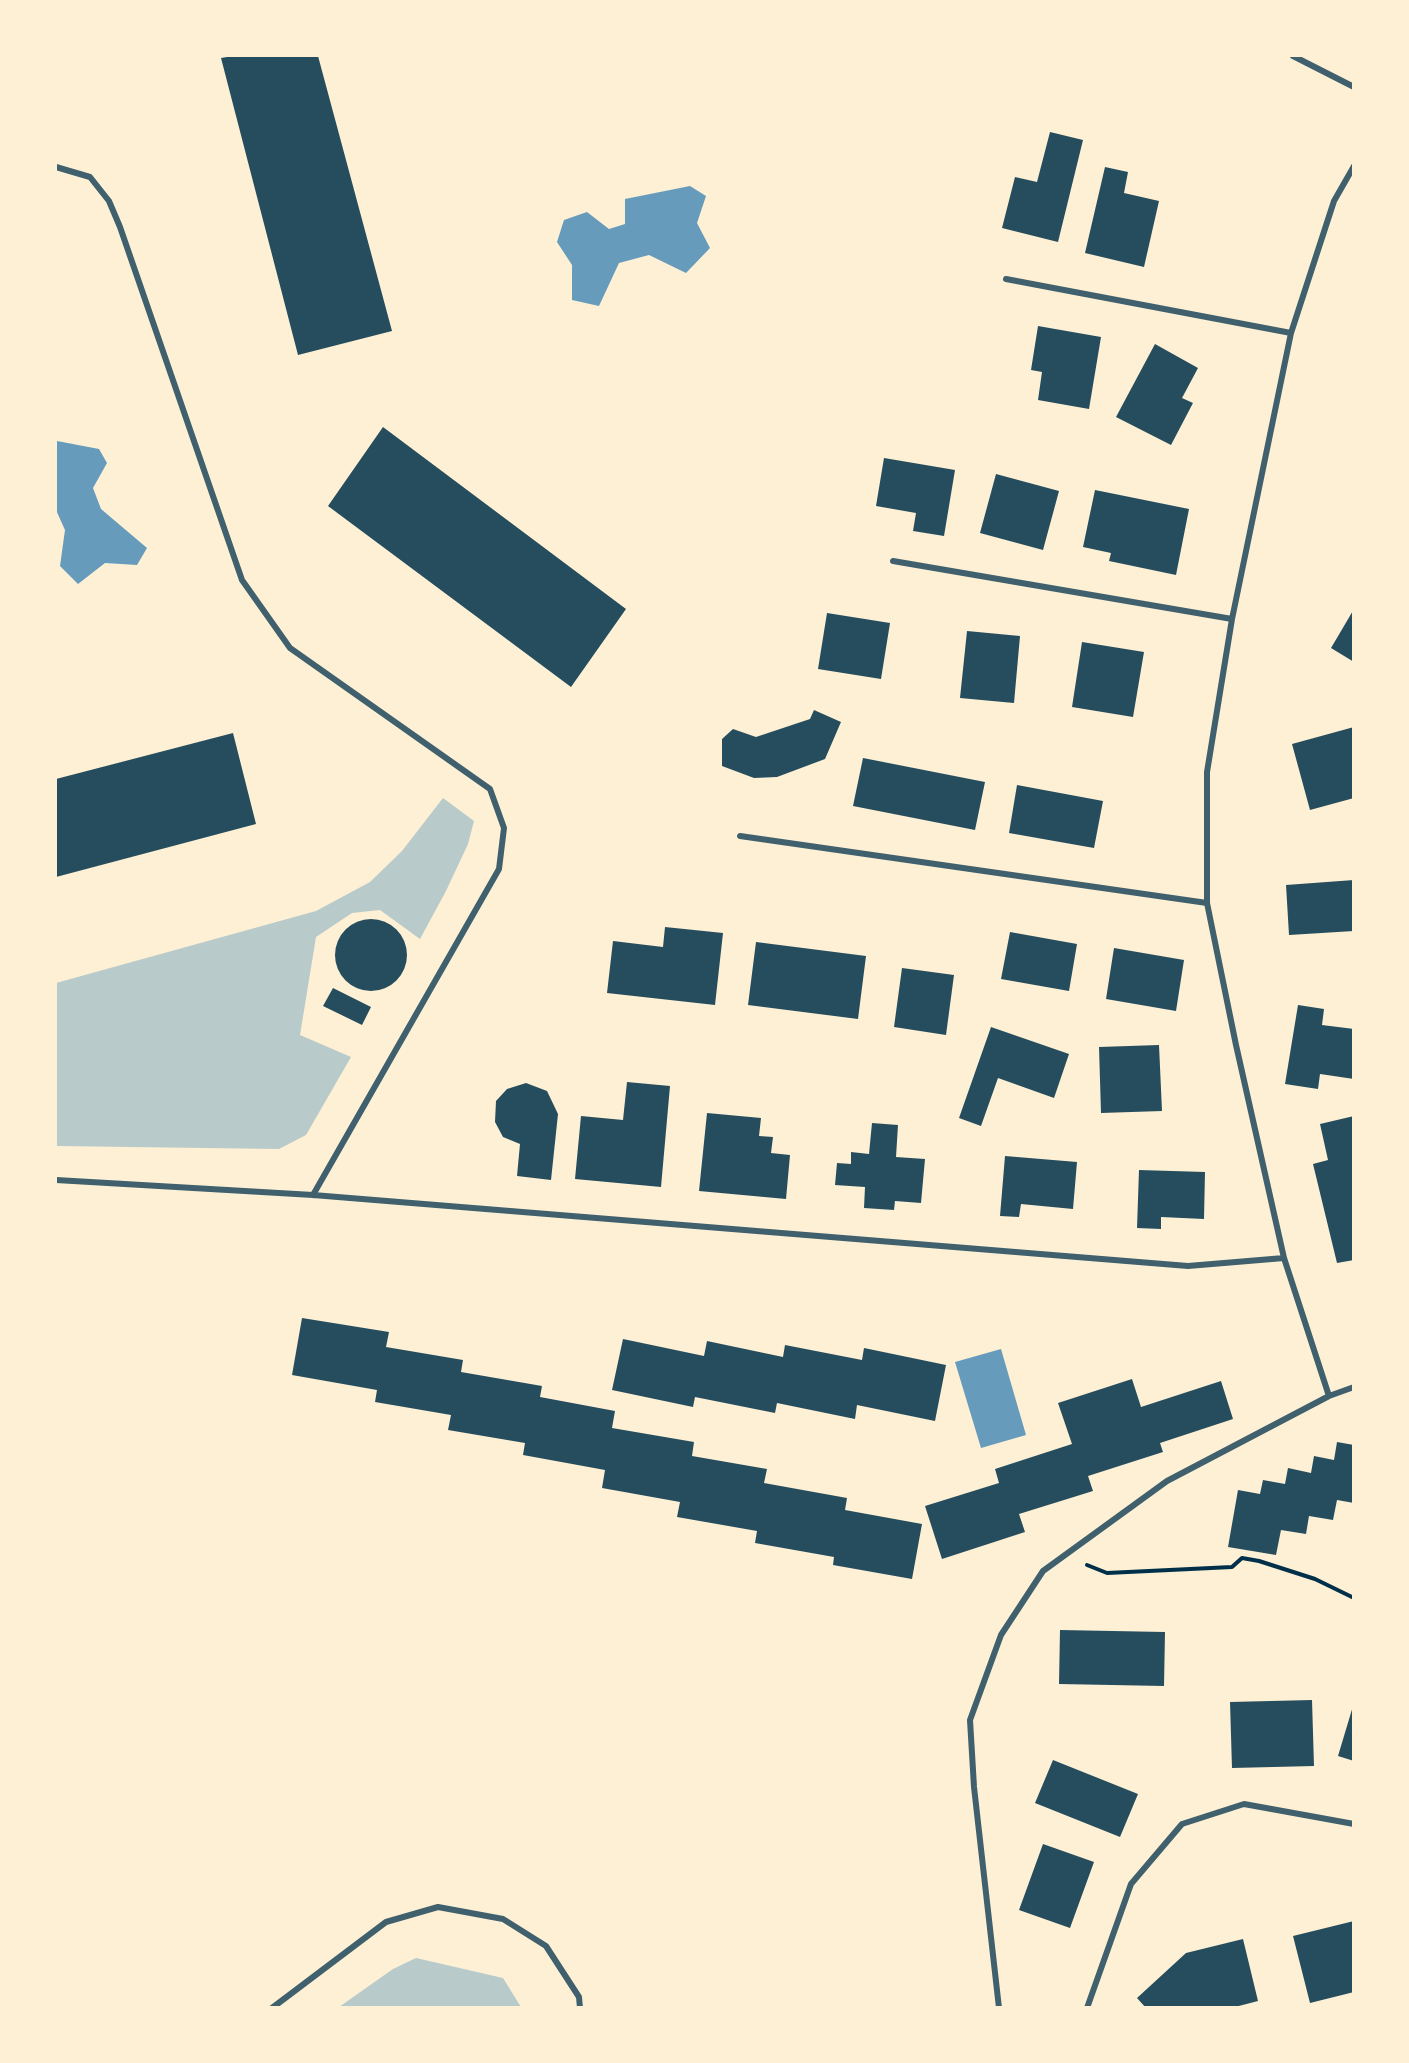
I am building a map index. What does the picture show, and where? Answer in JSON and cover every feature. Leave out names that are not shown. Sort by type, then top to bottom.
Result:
[{"type":"street","points":[[1293,56],[1353,87]]},
{"type":"street","points":[[1329,1396],[1284,1257],[1236,1045],[1207,903],[1207,772],[1232,619],[1291,333],[1334,201],[1353,166]]},
{"type":"street","points":[[56,167],[90,177],[109,201],[242,580],[290,648],[490,789],[504,828],[499,869],[313,1195]]},
{"type":"street","points":[[1006,279],[1291,333]]},
{"type":"street","points":[[893,561],[1232,619]]},
{"type":"street","points":[[741,836],[1207,903]]},
{"type":"street","points":[[56,1180],[313,1195],[1188,1266],[1284,1257]]},
{"type":"street","points":[[999,2007],[974,1787],[970,1720],[1001,1635],[1043,1572],[1167,1481],[1329,1396],[1353,1387]]},
{"type":"street","points":[[1087,2007],[1131,1884],[1182,1824],[1244,1804],[1353,1824]]},
{"type":"street","points":[[272,2007],[386,1922],[438,1907],[503,1918],[546,1946],[579,1997],[580,2007]]},
{"type":"path","points":[[1065,1556],[1107,1573],[1232,1567],[1242,1558],[1259,1561],[1315,1579],[1353,1598]]},
{"type":"shaded area","points":[[443,798],[474,821],[468,844],[420,939],[380,910],[352,913],[316,937],[300,1035],[351,1057],[306,1135],[279,1149],[56,1146],[56,983],[316,911],[370,882],[402,851]]},
{"type":"shaded area","points":[[416,1958],[503,1978],[521,2007],[339,2007],[393,1969]]},
{"type":"water","points":[[690,186],[706,196],[697,223],[710,248],[686,273],[649,255],[619,263],[599,306],[572,300],[572,265],[557,242],[564,220],[587,212],[609,229],[625,224],[625,199]]},
{"type":"water","points":[[57,441],[99,449],[107,463],[93,488],[101,509],[147,548],[137,565],[105,563],[78,584],[60,566],[65,530],[56,510]]},
{"type":"water","points":[[1001,1349],[1026,1435],[981,1448],[955,1362]]},
{"type":"building","points":[[318,56],[392,331],[298,355],[221,58]]},
{"type":"building","points":[[1050,132],[1083,140],[1058,242],[1002,228],[1015,177],[1037,182]]},
{"type":"building","points":[[1105,167],[1128,172],[1124,193],[1159,201],[1144,267],[1085,253]]},
{"type":"building","points":[[1038,326],[1101,337],[1089,409],[1038,400],[1042,372],[1031,370]]},
{"type":"building","points":[[1155,344],[1198,368],[1182,398],[1193,403],[1171,445],[1116,417]]},
{"type":"building","points":[[383,427],[626,609],[571,687],[328,506]]},
{"type":"building","points":[[884,458],[955,470],[944,536],[913,531],[916,513],[876,506]]},
{"type":"building","points":[[996,474],[1059,491],[1043,550],[980,533]]},
{"type":"building","points":[[1095,490],[1189,509],[1176,575],[1109,561],[1111,553],[1083,547]]},
{"type":"building","points":[[1354,609],[1354,662],[1331,648]]},
{"type":"building","points":[[827,613],[890,623],[881,679],[818,669]]},
{"type":"building","points":[[967,631],[1020,636],[1014,703],[960,698]]},
{"type":"building","points":[[1082,642],[1144,652],[1133,717],[1072,707]]},
{"type":"building","points":[[814,710],[841,722],[825,759],[777,777],[754,778],[722,766],[722,739],[733,729],[756,737],[810,719]]},
{"type":"building","points":[[1354,727],[1354,798],[1310,810],[1292,744]]},
{"type":"building","points":[[233,733],[256,824],[56,877],[56,779]]},
{"type":"building","points":[[863,758],[985,782],[975,830],[853,806]]},
{"type":"building","points":[[1017,785],[1103,801],[1094,848],[1009,833]]},
{"type":"building","points":[[1354,880],[1354,931],[1289,935],[1286,885]]},
{"type":"building","points":[[378,919],[397,929],[405,941],[407,955],[405,969],[397,981],[385,989],[364,991],[345,981],[337,969],[335,948],[345,929],[357,921]]},
{"type":"building","points":[[665,927],[723,933],[715,1005],[607,993],[613,941],[663,947]]},
{"type":"building","points":[[1010,932],[1077,944],[1069,991],[1001,979]]},
{"type":"building","points":[[756,942],[866,956],[858,1019],[748,1005]]},
{"type":"building","points":[[1114,948],[1184,960],[1176,1011],[1106,999]]},
{"type":"building","points":[[902,968],[954,975],[946,1035],[894,1027]]},
{"type":"building","points":[[333,988],[371,1007],[362,1025],[323,1006]]},
{"type":"building","points":[[1298,1005],[1324,1009],[1322,1025],[1354,1029],[1354,1079],[1320,1074],[1318,1089],[1285,1084]]},
{"type":"building","points":[[991,1027],[1069,1054],[1054,1098],[998,1078],[981,1126],[959,1118]]},
{"type":"building","points":[[1159,1045],[1162,1111],[1101,1113],[1099,1047]]},
{"type":"building","points":[[627,1082],[670,1086],[661,1187],[575,1179],[581,1116],[623,1120]]},
{"type":"building","points":[[526,1083],[547,1091],[558,1114],[551,1180],[517,1176],[520,1144],[503,1137],[495,1122],[496,1101],[507,1089]]},
{"type":"building","points":[[707,1113],[761,1118],[759,1136],[773,1137],[771,1153],[790,1155],[786,1199],[699,1191]]},
{"type":"building","points":[[1354,1116],[1354,1260],[1337,1263],[1313,1164],[1328,1160],[1320,1124]]},
{"type":"building","points":[[872,1123],[898,1125],[896,1157],[925,1159],[921,1203],[895,1201],[894,1210],[864,1208],[865,1187],[835,1185],[837,1163],[851,1164],[851,1152],[869,1154]]},
{"type":"building","points":[[1005,1156],[1077,1162],[1073,1209],[1021,1204],[1019,1217],[1000,1216]]},
{"type":"building","points":[[1139,1170],[1205,1172],[1204,1219],[1161,1217],[1161,1229],[1137,1228]]},
{"type":"building","points":[[302,1318],[389,1332],[386,1347],[463,1360],[461,1372],[542,1386],[540,1397],[615,1411],[612,1428],[694,1442],[692,1456],[767,1469],[764,1483],[847,1498],[845,1510],[922,1524],[912,1579],[833,1565],[834,1557],[755,1543],[757,1531],[677,1517],[680,1502],[602,1488],[605,1470],[523,1455],[525,1443],[448,1430],[451,1415],[375,1402],[377,1390],[292,1375]]},
{"type":"building","points":[[623,1339],[704,1356],[707,1341],[783,1357],[785,1345],[862,1360],[864,1348],[946,1365],[935,1421],[857,1405],[855,1419],[777,1403],[775,1413],[695,1397],[693,1407],[612,1390]]},
{"type":"building","points":[[1132,1379],[1141,1407],[1221,1381],[1233,1419],[1160,1443],[1163,1452],[1088,1476],[1093,1491],[1019,1514],[1025,1532],[942,1559],[925,1506],[999,1483],[995,1469],[1072,1444],[1058,1403]]},
{"type":"building","points":[[1337,1442],[1354,1445],[1354,1503],[1337,1500],[1333,1520],[1309,1516],[1306,1534],[1281,1530],[1276,1555],[1228,1547],[1238,1490],[1260,1494],[1263,1480],[1285,1484],[1288,1468],[1311,1473],[1314,1456],[1334,1460]]},
{"type":"building","points":[[1060,1630],[1165,1632],[1164,1686],[1059,1684]]},
{"type":"building","points":[[1312,1700],[1314,1766],[1232,1768],[1230,1702]]},
{"type":"building","points":[[1354,1706],[1354,1761],[1338,1756]]},
{"type":"building","points":[[1053,1760],[1138,1794],[1120,1837],[1035,1803]]},
{"type":"building","points":[[1043,1844],[1094,1862],[1070,1928],[1019,1910]]},
{"type":"building","points":[[1354,1921],[1354,1992],[1310,2003],[1293,1936]]},
{"type":"building","points":[[1243,1939],[1258,2001],[1231,2008],[1146,2008],[1137,1998],[1186,1953]]}]
